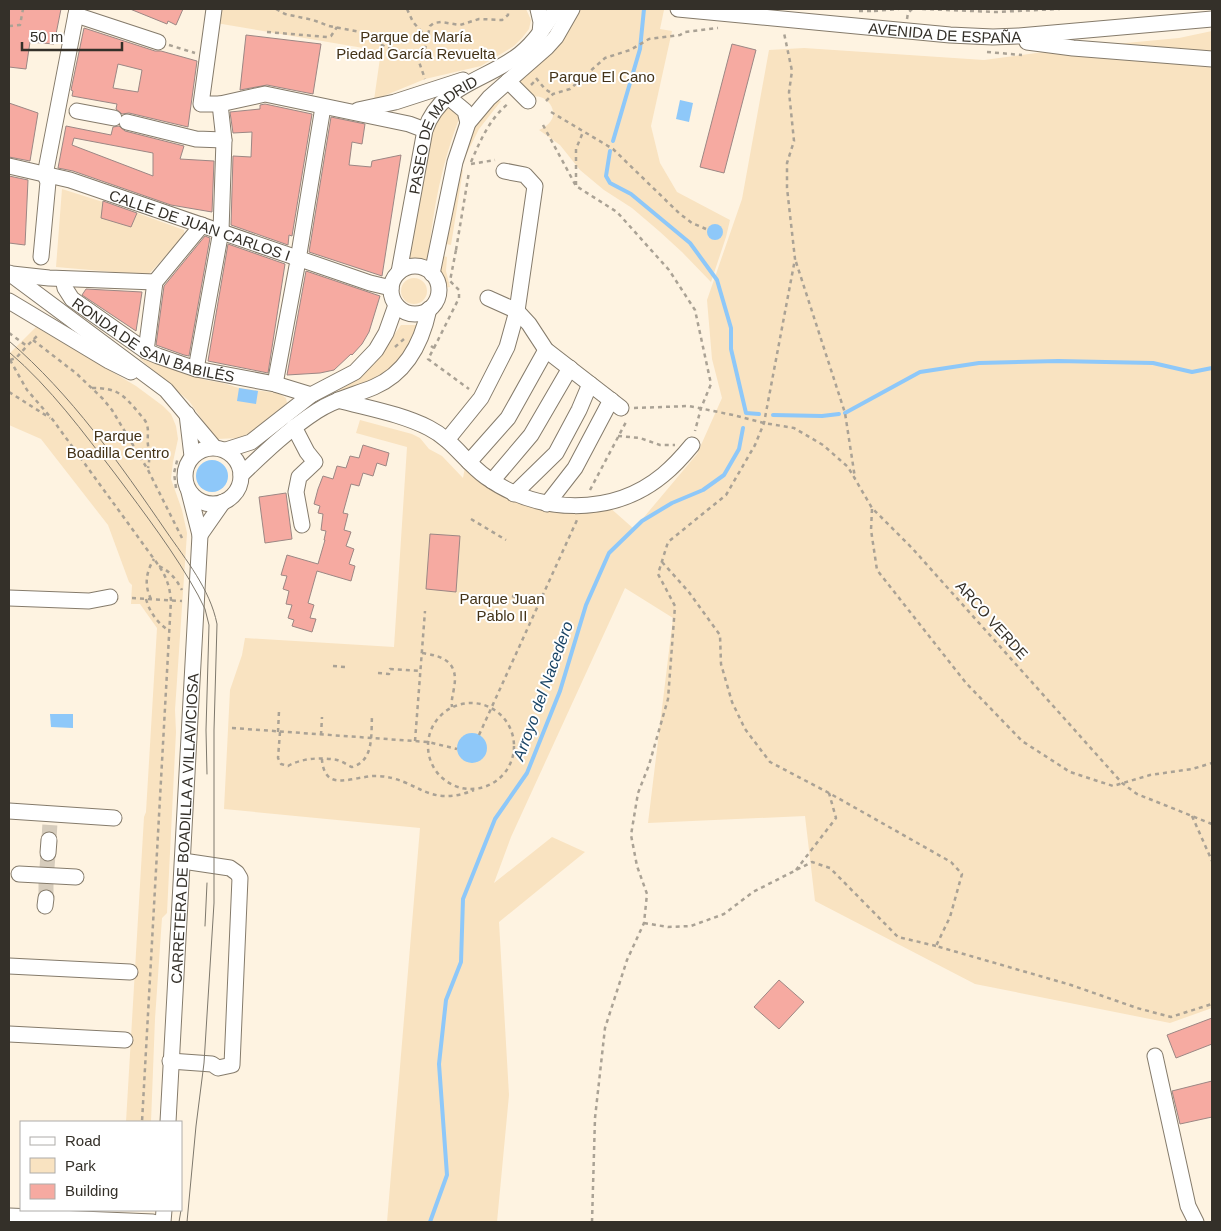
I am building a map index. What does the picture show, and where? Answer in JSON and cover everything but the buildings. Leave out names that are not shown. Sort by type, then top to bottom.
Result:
[{"type":"street","points":[[214,9],[200,104],[220,104],[265,94],[409,124],[424,130]]},
{"type":"street","points":[[538,9],[541,22],[540,33]]},
{"type":"street","name":"PASEO DE MADRID","points":[[398,272],[424,130],[429,118],[447,96],[520,54],[540,33],[556,9]]},
{"type":"street","name":"PASEO DE MADRID","points":[[432,274],[455,162],[468,123],[489,98],[547,47],[556,37],[572,9]]},
{"type":"street","name":"AVENIDA DE ESPAÑA","points":[[678,9],[950,35],[994,37],[1073,32],[1212,19]]},
{"type":"street","points":[[41,257],[48,182],[45,176],[69,106],[77,12],[158,42]]},
{"type":"street","points":[[994,37],[1072,48],[1212,59]]},
{"type":"street","points":[[346,111],[366,110],[454,82],[480,77]]},
{"type":"street","points":[[508,81],[524,97]]},
{"type":"street","points":[[447,96],[465,111],[468,123]]},
{"type":"street","points":[[196,369],[221,231],[224,140],[220,104]]},
{"type":"street","points":[[69,106],[196,139],[224,140]]},
{"type":"street","points":[[275,384],[323,107]]},
{"type":"street","name":"CALLE DE JUAN CARLOS I","points":[[9,166],[45,176],[70,180],[370,283],[391,288]]},
{"type":"street","points":[[447,440],[481,398],[507,347],[517,311],[535,186],[525,175],[504,171]]},
{"type":"street","points":[[146,351],[155,282],[202,225]]},
{"type":"street","points":[[416,266],[425,268],[432,274],[436,280],[438,295],[428,309],[420,313],[411,314],[403,311],[396,305],[392,297],[391,288],[398,272],[416,266]]},
{"type":"street","points":[[10,273],[166,390],[220,449],[234,456],[239,465],[241,475],[236,492],[223,502],[200,535]]},
{"type":"street","name":"RONDA DE SAN BABILÉS","points":[[10,273],[63,279],[65,288],[72,299],[146,351],[196,369],[275,384],[311,395]]},
{"type":"street","points":[[42,278],[33,290],[30,302],[42,314],[47,327]]},
{"type":"street","points":[[63,279],[155,282]]},
{"type":"street","points":[[488,298],[517,311],[529,324],[546,350],[590,384],[622,405],[547,504]]},
{"type":"street","points":[[9,301],[47,327],[166,390]]},
{"type":"street","points":[[185,455],[206,448],[220,449],[251,442],[311,395],[355,372],[368,360],[386,333],[396,305]]},
{"type":"street","points":[[241,475],[294,427],[326,405],[375,387],[400,369],[421,340],[428,309]]},
{"type":"street","points":[[469,462],[508,418],[546,350]]},
{"type":"street","points":[[492,481],[531,435],[570,368]]},
{"type":"street","points":[[514,494],[556,453],[579,410],[590,384]]},
{"type":"street","points":[[375,387],[377,401],[380,408],[386,414]]},
{"type":"street","points":[[338,400],[408,419],[428,427],[447,440],[492,481],[514,494],[547,504],[582,506],[617,499],[644,488],[662,476],[690,447]]},
{"type":"street","points":[[187,414],[185,455],[188,462],[184,475],[184,492],[206,503],[223,502]]},
{"type":"street","points":[[294,427],[307,452],[315,462],[299,477],[296,492],[302,525]]},
{"type":"street","name":"CARRETERA DE BOADILLA A VILLAVICIOSA","points":[[168,1121],[200,535],[184,492]]},
{"type":"street","points":[[9,598],[89,601],[110,597]]},
{"type":"street","points":[[9,811],[50,818],[114,818]]},
{"type":"street","points":[[170,1061],[212,1064],[218,1068],[232,1065],[240,878],[230,868],[183,861]]},
{"type":"street","points":[[19,874],[46,886],[76,876]]},
{"type":"street","points":[[9,966],[130,972]]},
{"type":"street","points":[[9,1034],[125,1040]]},
{"type":"street","points":[[1155,1056],[1188,1206],[1196,1222]]},
{"type":"street","points":[[9,1216],[154,1222]]},
{"type":"path","points":[[9,26],[20,26],[23,9]]},
{"type":"path","points":[[276,9],[285,14],[313,20],[329,26],[361,32],[387,48],[417,56]]},
{"type":"path","points":[[407,9],[413,22],[428,39]]},
{"type":"path","points":[[417,56],[425,49],[430,26],[434,22],[460,25],[479,19],[502,20],[508,15],[508,9]]},
{"type":"path","points":[[874,11],[899,9]]},
{"type":"path","points":[[922,9],[996,12],[1060,9]]},
{"type":"path","points":[[783,19],[784,34],[792,71],[789,92],[794,141],[787,162],[787,188],[795,260],[845,413],[855,479]]},
{"type":"path","points":[[267,32],[327,37],[331,36],[337,27]]},
{"type":"path","points":[[546,101],[553,94],[570,89],[605,58],[630,50],[649,38],[680,35],[685,32],[716,28]]},
{"type":"path","points":[[158,42],[206,56]]},
{"type":"path","points":[[417,56],[426,83]]},
{"type":"path","points":[[434,348],[459,298],[459,290],[450,281],[470,165],[485,130],[499,111],[524,97],[537,79]]},
{"type":"path","points":[[551,112],[613,150],[680,214],[692,223],[706,229]]},
{"type":"path","points":[[543,125],[576,186],[617,212],[670,270],[695,310],[711,384],[701,408],[690,447],[660,445],[640,438],[618,436]]},
{"type":"path","points":[[576,186],[576,149],[584,131]]},
{"type":"path","points":[[592,1222],[595,1118],[606,1028],[627,960],[644,923],[647,894],[637,866],[632,835],[638,794],[650,764],[668,700],[675,606],[658,574],[668,542],[726,495],[755,445],[764,423],[795,260]]},
{"type":"path","points":[[47,327],[16,358],[9,360],[27,390],[53,420],[154,558],[166,576],[171,600],[142,1121]]},
{"type":"path","points":[[9,333],[27,346]]},
{"type":"path","points":[[33,340],[77,374],[112,410],[148,470],[182,538]]},
{"type":"path","points":[[91,388],[112,390],[121,394],[146,422],[148,427],[148,470]]},
{"type":"path","points":[[9,392],[53,420]]},
{"type":"path","points":[[479,735],[582,506],[618,436],[622,405]]},
{"type":"path","name":"ARCO VERDE","points":[[622,405],[689,406],[701,408],[794,428],[823,444],[848,467],[872,508],[919,556],[1122,783],[1137,794],[1212,824]]},
{"type":"path","points":[[184,492],[174,481],[174,473],[185,455]]},
{"type":"path","points":[[872,508],[871,530],[877,570],[966,683],[1022,741],[1070,772],[1113,786],[1150,775],[1192,769],[1212,763]]},
{"type":"path","points":[[472,519],[506,540]]},
{"type":"path","points":[[151,599],[147,591],[147,582],[150,565],[154,558]]},
{"type":"path","points":[[662,562],[688,591],[720,635],[721,664],[732,702],[745,729],[770,762],[951,862],[962,874],[950,917],[936,946]]},
{"type":"path","points":[[159,566],[175,576],[182,591]]},
{"type":"path","points":[[186,593],[187,587]]},
{"type":"path","points":[[512,596],[538,605]]},
{"type":"path","points":[[132,598],[186,602],[186,598]]},
{"type":"path","points":[[146,598],[149,610],[169,631]]},
{"type":"path","points":[[415,741],[425,611]]},
{"type":"path","points":[[422,653],[444,658],[452,666],[455,676],[451,699],[452,708]]},
{"type":"path","points":[[333,666],[345,667]]},
{"type":"path","points":[[378,673],[389,674],[390,669],[420,671]]},
{"type":"path","points":[[322,759],[327,776],[331,779],[381,776],[391,778],[439,797],[460,796],[495,783],[503,776],[511,764],[515,749],[512,729],[499,713],[491,707],[471,703],[452,708],[436,722],[430,732],[428,742],[428,753],[432,764],[445,781],[454,786],[476,790]]},
{"type":"path","points":[[279,711],[278,758],[281,764],[288,766],[302,759],[339,760],[352,767],[362,763],[369,754],[372,716]]},
{"type":"path","points":[[321,735],[322,717]]},
{"type":"path","points":[[232,728],[428,742],[457,748]]},
{"type":"path","points":[[795,871],[836,818],[829,793]]},
{"type":"path","points":[[1191,815],[1212,860]]},
{"type":"path","points":[[644,923],[668,927],[691,926],[724,914],[753,892],[812,862],[830,868],[898,937],[1016,969],[1171,1017],[1212,1004]]},
{"type":"green space","name":"Parque de María Piedad García Revuelta","points":[[218,9],[526,9],[531,20],[529,29],[514,46],[481,66],[425,79],[374,100],[381,51],[216,23]]},
{"type":"green space","name":"Parque El Cano","points":[[574,9],[664,10],[660,29],[672,31],[651,126],[660,163],[677,192],[730,220],[711,282],[659,231],[632,208],[604,190],[580,170],[560,145],[539,130],[552,120],[553,112],[550,104],[540,97],[528,98],[511,82]]},
{"type":"green space","name":"Parque Juan Pablo II","points":[[1212,31],[1212,1008],[1170,1023],[975,984],[815,901],[805,816],[648,823],[673,618],[625,588],[511,837],[494,883],[552,837],[585,852],[499,922],[509,1095],[497,1222],[387,1222],[420,828],[224,809],[230,690],[242,655],[245,638],[394,647],[407,447],[356,433],[360,420],[412,434],[420,438],[429,449],[442,456],[463,478],[465,467],[489,487],[608,506],[634,529],[697,454],[722,398],[712,359],[707,300],[742,199],[769,50],[804,48],[984,60],[1073,48],[1179,38]]},
{"type":"green space","points":[[494,99],[501,101],[479,129],[465,157],[465,140]]},
{"type":"green space","points":[[446,108],[461,114],[448,151],[439,186],[428,259],[408,259],[428,140],[436,118]]},
{"type":"green space","points":[[456,169],[463,170],[451,245],[442,243]]},
{"type":"green space","points":[[62,189],[103,202],[102,218],[131,227],[137,213],[184,230],[184,236],[148,275],[56,267]]},
{"type":"green space","points":[[440,255],[447,257],[446,271],[450,287],[443,288],[439,277]]},
{"type":"green space","points":[[414,278],[423,282],[427,291],[423,300],[414,304],[405,300],[401,291],[405,282]]},
{"type":"green space","points":[[401,325],[417,325],[400,358],[384,373],[366,383],[333,394],[353,382],[374,364]]},
{"type":"green space","name":"Parque Boadilla Centro","points":[[36,327],[136,386],[171,414],[176,426],[178,439],[171,479],[182,510],[187,533],[175,710],[176,732],[167,913],[162,918],[155,1019],[151,1121],[126,1121],[157,628],[140,604],[131,604],[132,585],[129,582],[108,525],[41,439],[9,425],[9,354]]},
{"type":"green space","points":[[139,358],[157,362],[206,380],[239,388],[278,393],[286,398],[287,403],[251,432],[240,438],[217,439],[189,401]]},
{"type":"water","points":[[680,100],[693,103],[689,122],[676,119]]},
{"type":"water","points":[[712,224],[718,224],[723,229],[721,238],[712,240],[707,235],[707,229]]},
{"type":"water","points":[[239,388],[258,391],[256,404],[237,401]]},
{"type":"water","points":[[212,460],[224,464],[228,476],[224,488],[212,492],[200,488],[196,476],[200,464]]},
{"type":"water","points":[[50,714],[73,714],[73,728],[51,727]]},
{"type":"water","points":[[472,733],[478,734],[486,742],[486,754],[478,762],[472,763],[466,762],[458,754],[457,748],[458,742],[466,734]]},
{"type":"waterway","name":"Arroyo del Nacedero","points":[[613,141],[640,49],[644,9]]},
{"type":"waterway","name":"Arroyo del Nacedero","points":[[610,151],[606,176],[610,183],[631,194],[690,243],[717,280],[731,328],[731,349],[746,413],[759,414]]},
{"type":"waterway","points":[[845,413],[920,372],[979,363],[1058,361],[1153,363],[1192,372],[1212,368]]},
{"type":"waterway","points":[[773,415],[822,416],[839,414]]},
{"type":"waterway","name":"Arroyo del Nacedero","points":[[430,1222],[447,1175],[439,1064],[446,1000],[461,962],[463,899],[495,819],[527,773],[560,691],[586,605],[609,553],[642,521],[672,503],[703,490],[724,475],[739,449],[743,428]]},
{"type":"tunnel","points":[[49,840],[50,822]]},
{"type":"tunnel","points":[[47,868],[48,853]]},
{"type":"tunnel","points":[[46,883],[46,898]]},
{"type":"tram line","points":[[9,341],[32,362],[74,407],[112,455],[196,575],[209,599],[217,624],[214,730],[214,903],[204,1063],[187,1222]]},
{"type":"tram line","points":[[9,352],[53,395],[116,475],[170,549],[205,609],[209,625],[206,730],[207,774]]},
{"type":"tram line","points":[[205,926],[207,883]]},
{"type":"tram line","points":[[179,1222],[181,1211]]}]
